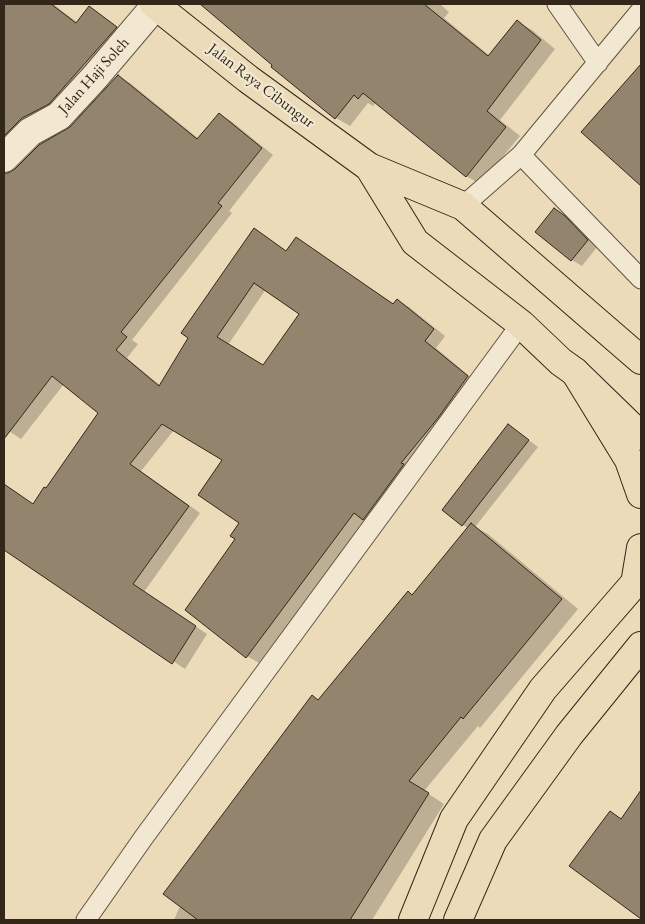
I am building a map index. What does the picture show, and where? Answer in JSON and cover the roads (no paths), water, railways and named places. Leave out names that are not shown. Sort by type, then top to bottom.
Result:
[{"type":"highway","name":"Jalan Raya Cibungur","points":[[155,4],[248,79],[369,166]]},
{"type":"highway","points":[[369,166],[463,206],[641,359]]},
{"type":"highway","points":[[369,166],[415,242],[521,324],[561,362],[575,372],[641,436]]},
{"type":"highway","points":[[575,372],[629,460],[641,494]]},
{"type":"highway","points":[[413,920],[454,819],[543,689],[638,580],[641,548]]},
{"type":"highway","points":[[458,920],[493,840],[569,735],[641,646]]},
{"type":"street","name":"Jalan Haji Soleh","points":[[4,158],[30,132],[59,116],[95,77],[155,4]]},
{"type":"lane","points":[[557,4],[598,63]]},
{"type":"lane","points":[[463,206],[521,156],[641,10]]},
{"type":"lane","points":[[521,156],[641,279]]},
{"type":"lane","points":[[86,920],[144,837],[521,324]]}]
